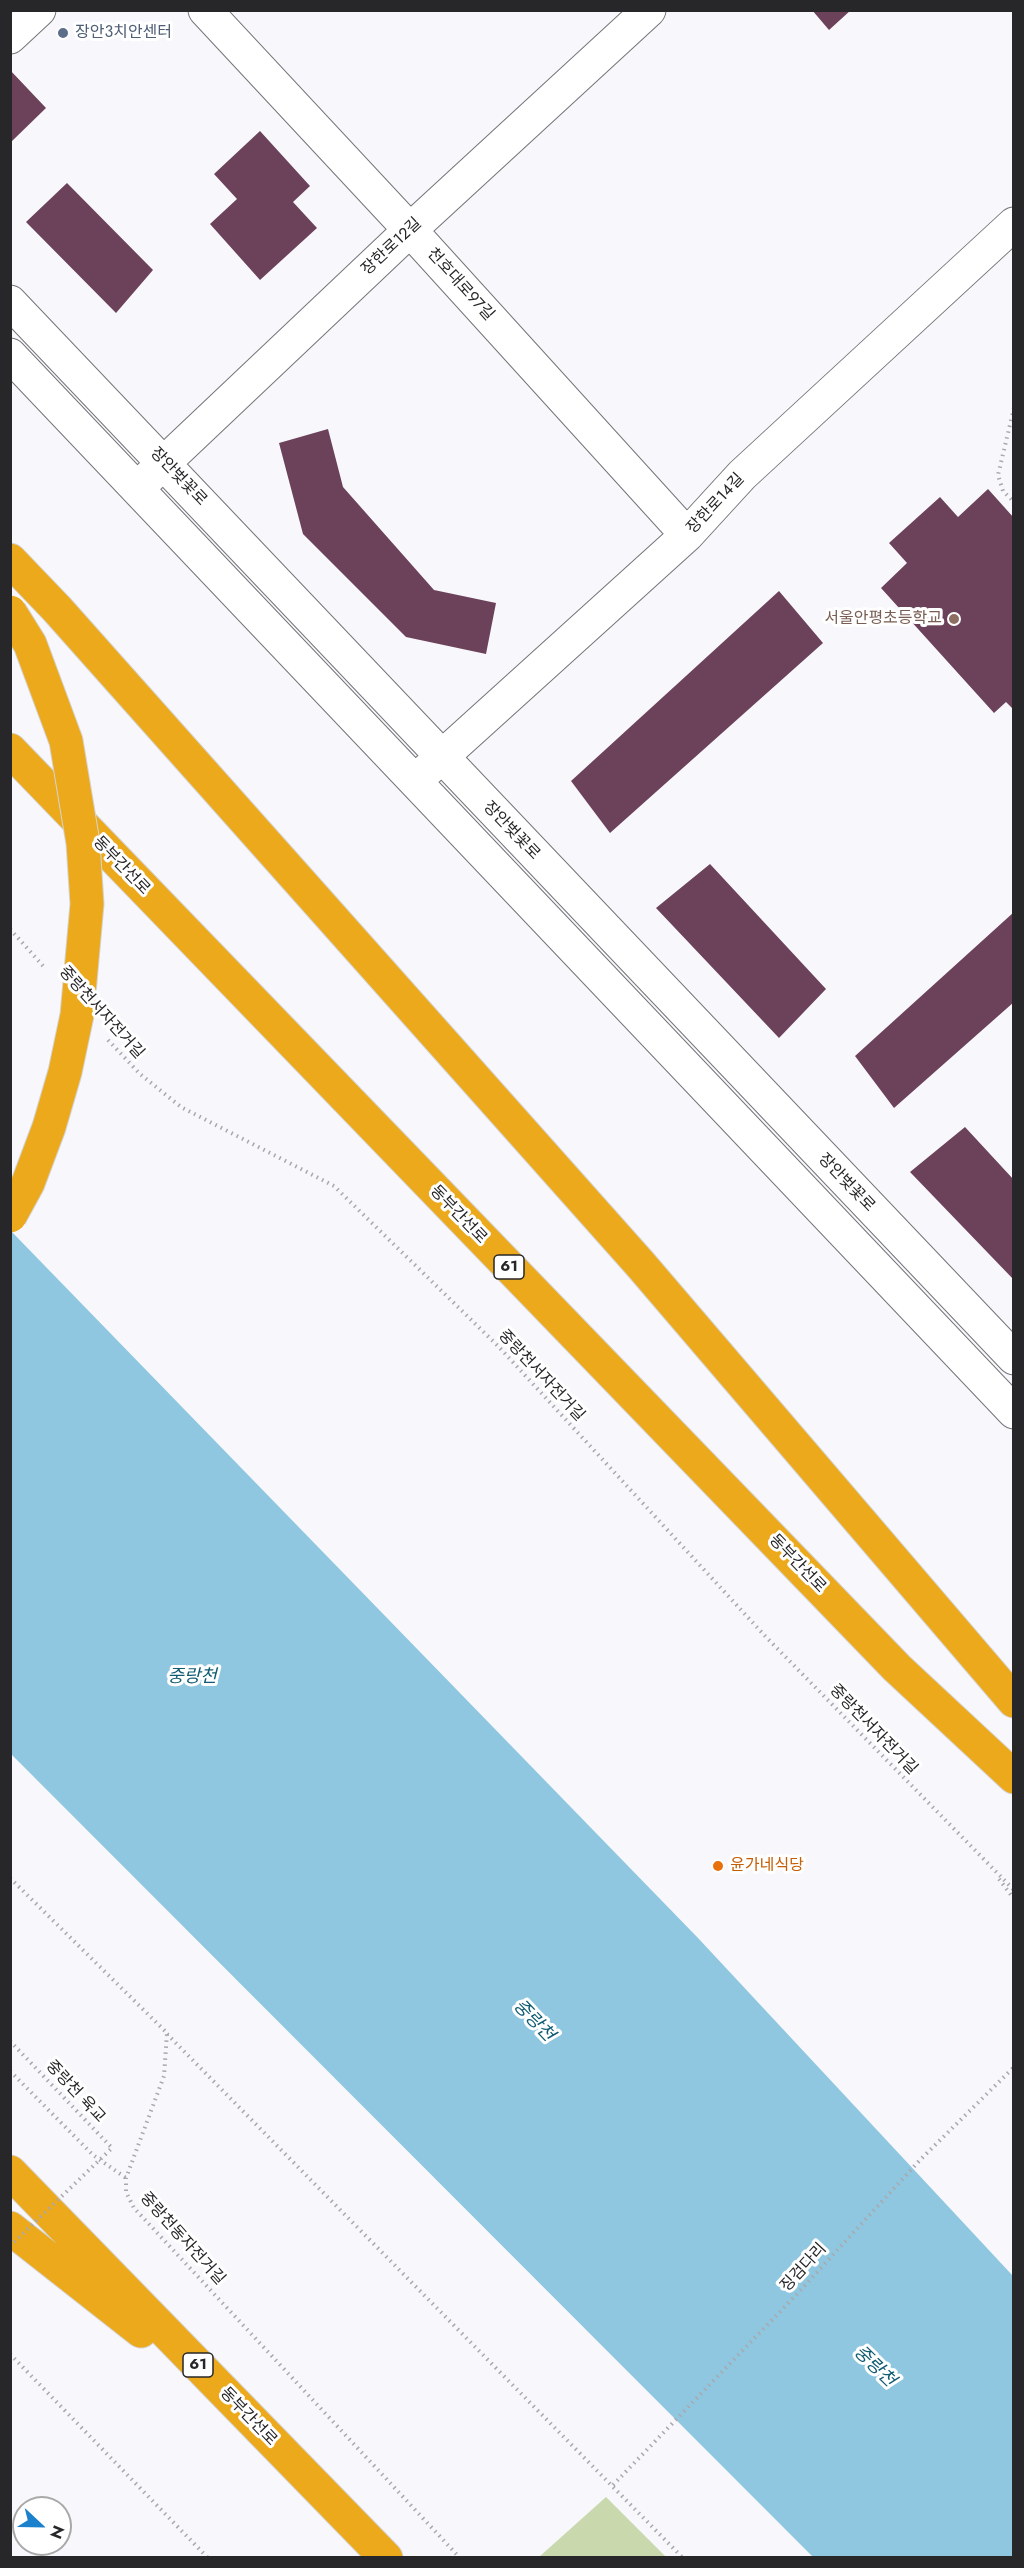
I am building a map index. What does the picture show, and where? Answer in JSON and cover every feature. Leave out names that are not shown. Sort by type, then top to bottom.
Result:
[{"type":"highway","points":[[10,560],[57,609],[641,1266],[1014,1701]]},
{"type":"highway","points":[[10,612],[30,644],[66,741],[83,843],[87,904],[77,1015],[64,1072],[49,1127],[28,1183],[10,1216]]},
{"type":"highway","name":"동부간선로","points":[[10,750],[897,1668],[1014,1777]]},
{"type":"highway","name":"동부간선로","points":[[10,2172],[386,2558]]},
{"type":"highway","points":[[10,2228],[248,2417]]},
{"type":"street","points":[[10,37],[39,10]]},
{"type":"street","name":"천호대로97길","points":[[205,10],[410,230],[687,535]]},
{"type":"street","name":"장한로12길","points":[[137,487],[410,230],[649,10]]},
{"type":"street","name":"장한로14길","points":[[415,781],[687,535],[742,475],[1014,224]]},
{"type":"street","name":"장안벚꽃로","points":[[10,302],[1014,1358]]},
{"type":"street","points":[[10,355],[1014,1412]]},
{"type":"path","points":[[1014,408],[998,475],[1003,491],[1014,502]]},
{"type":"path","name":"중랑천서자전거길","points":[[10,929],[50,974]]},
{"type":"path","name":"중랑천서자전거길","points":[[102,1032],[122,1057],[181,1107],[334,1186],[498,1346],[766,1637],[1014,1890]]},
{"type":"path","points":[[992,1868],[1014,1899]]},
{"type":"path","points":[[10,1878],[167,2033],[683,2558]]},
{"type":"path","name":"중랑천동자전거길","points":[[167,2033],[164,2076],[126,2178],[126,2192],[134,2208],[460,2558]]},
{"type":"path","name":"중랑천 육교","points":[[10,2041],[112,2148],[10,2246]]},
{"type":"path","name":"징검다리","points":[[613,2485],[797,2294],[920,2160],[1014,2067]]},
{"type":"path","name":"중랑천 육교","points":[[10,2071],[93,2155],[126,2178]]},
{"type":"path","points":[[10,2354],[208,2558]]},
{"type":"green space","points":[[606,2497],[666,2557],[539,2557]]},
{"type":"water","name":"중랑천","points":[[10,1230],[698,1938],[1013,2276],[1013,2557],[813,2557],[11,1754]]},
{"type":"building","points":[[812,10],[851,10],[829,30]]},
{"type":"building","points":[[10,70],[46,108],[10,143]]},
{"type":"building","points":[[260,131],[310,186],[293,202],[317,228],[260,280],[210,224],[237,199],[214,174]]},
{"type":"building","points":[[67,183],[153,270],[116,313],[26,222]]},
{"type":"building","points":[[328,429],[343,487],[434,590],[496,603],[486,654],[406,637],[303,534],[279,443]]},
{"type":"building","points":[[988,489],[1014,518],[1014,710],[1006,702],[994,713],[881,588],[907,563],[889,543],[940,497],[958,517]]},
{"type":"building","points":[[779,591],[823,643],[610,833],[571,781]]},
{"type":"building","points":[[710,864],[826,989],[779,1038],[656,908]]},
{"type":"building","points":[[1014,912],[1014,1002],[894,1108],[855,1056]]},
{"type":"building","points":[[965,1127],[1014,1180],[1014,1280],[910,1172]]},
{"type":"place","name":"장안3치안센터","points":[[63,33]]},
{"type":"place","name":"서울안평초등학교","points":[[954,619]]},
{"type":"place","name":"윤가네식당","points":[[718,1866]]}]
